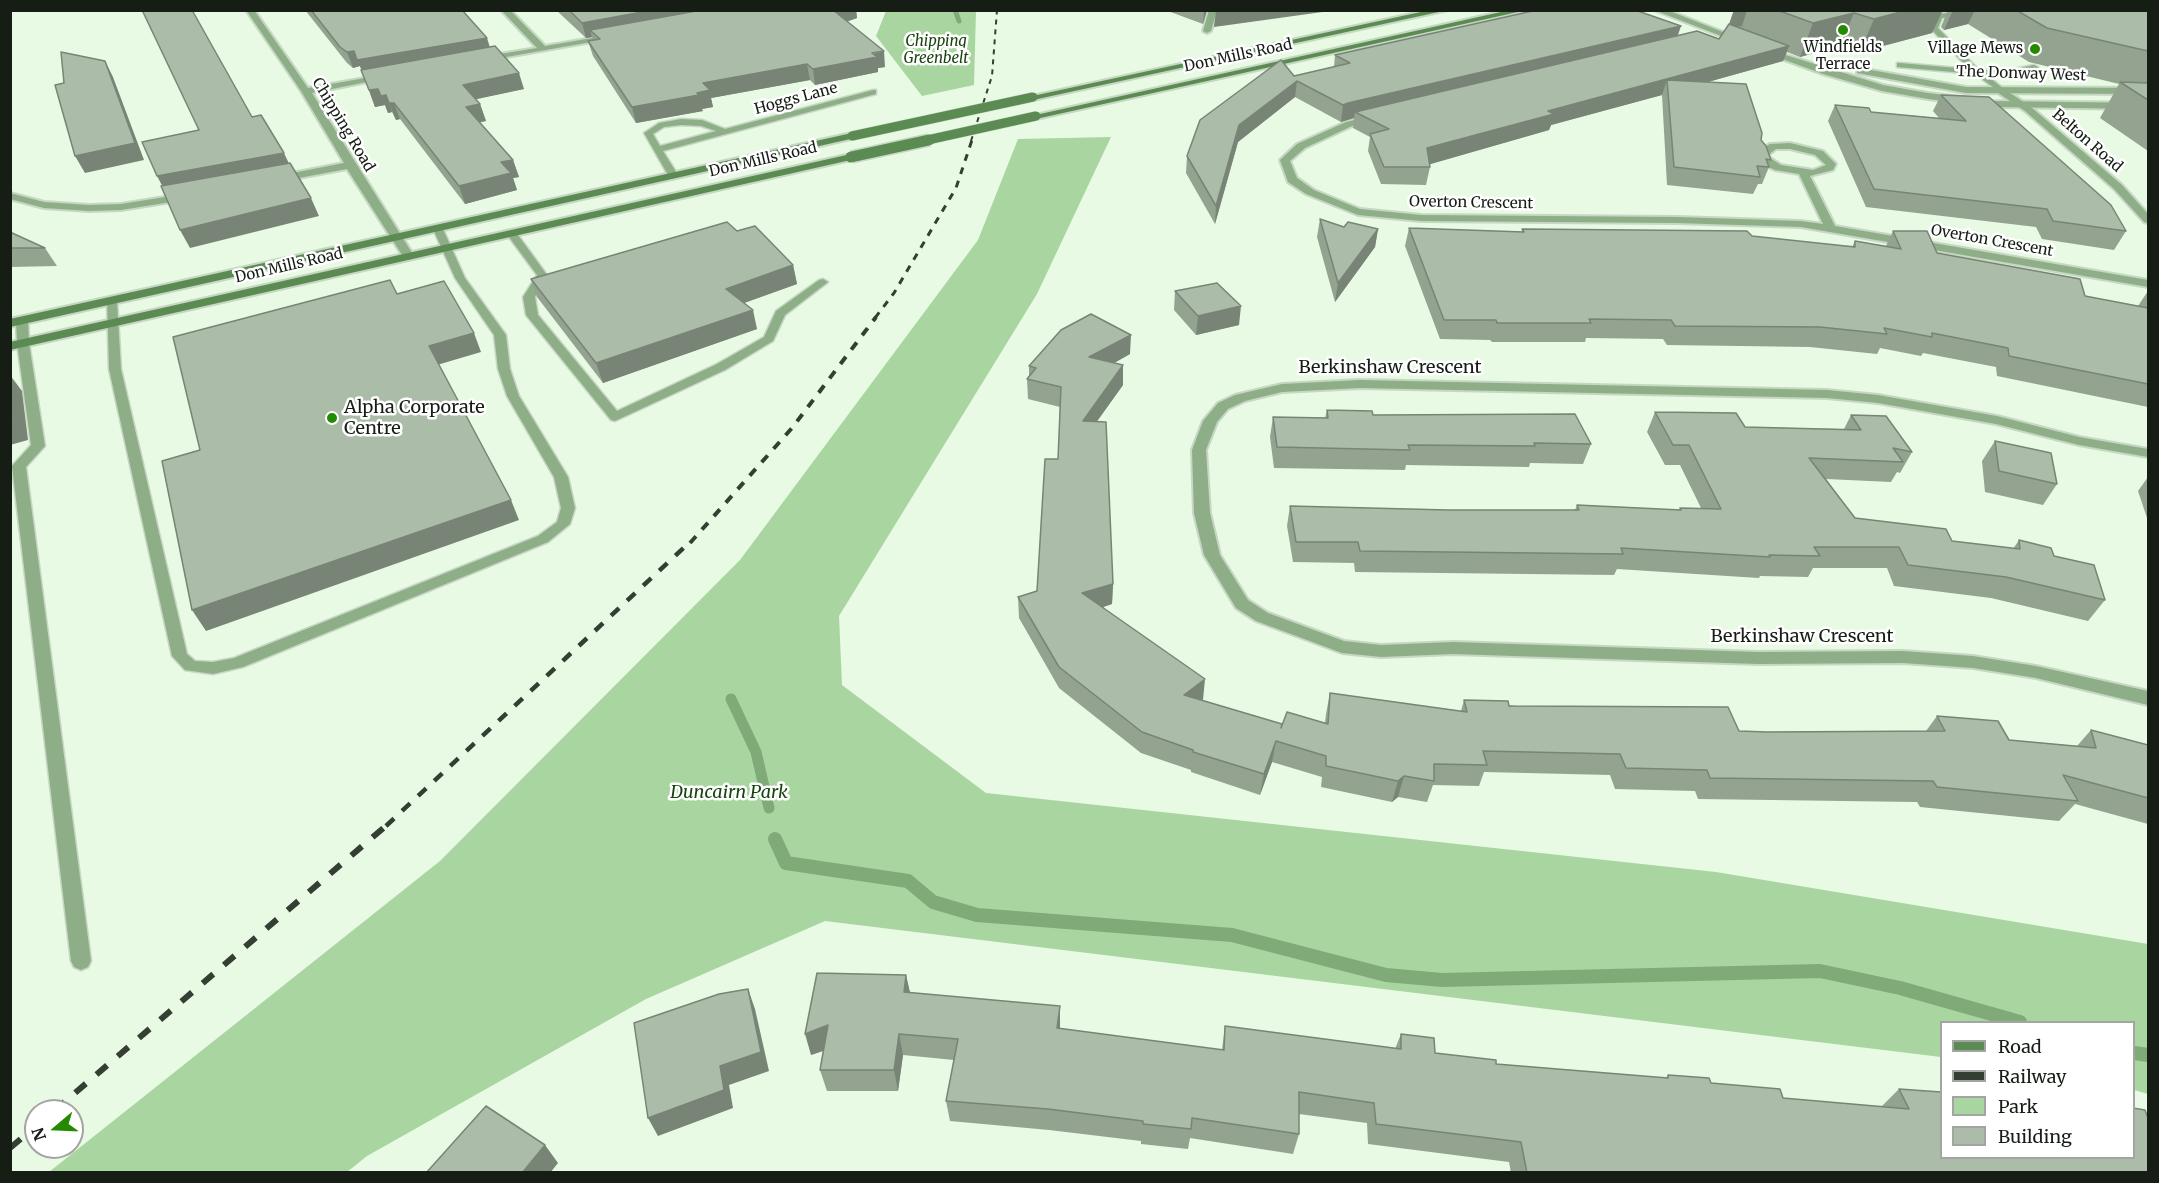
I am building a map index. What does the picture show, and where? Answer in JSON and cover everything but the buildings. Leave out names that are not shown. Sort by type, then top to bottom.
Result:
[{"type":"main road","name":"Don Mills Road","points":[[16,322],[673,175],[1444,10]]},
{"type":"main road","name":"Don Mills Road","points":[[17,345],[850,157],[1523,10]]},
{"type":"street","name":"Chipping Road","points":[[250,10],[306,91],[408,256]]},
{"type":"street","points":[[505,10],[543,49]]},
{"type":"street","points":[[1208,31],[1213,10]]},
{"type":"street","name":"The Donway West","points":[[1658,10],[1826,72],[1882,88],[1939,97],[2022,105],[2148,106]]},
{"type":"street","points":[[1688,10],[1750,34]]},
{"type":"street","points":[[1698,40],[1739,30]]},
{"type":"street","points":[[468,62],[622,36]]},
{"type":"street","points":[[1771,41],[1802,52]]},
{"type":"street","name":"The Donway West","points":[[1851,68],[1966,90],[2148,91]]},
{"type":"street","points":[[306,91],[399,75]]},
{"type":"street","name":"Belton Road","points":[[2001,91],[2022,105],[2118,187],[2148,220]]},
{"type":"street","name":"Overton Crescent","points":[[1387,115],[1349,124],[1301,146],[1285,160],[1292,180],[1310,192],[1358,212],[1420,218],[1677,220],[1801,224],[1830,227],[2148,284]]},
{"type":"street","points":[[1774,146],[1790,146],[1819,153],[1831,164],[1824,171],[1803,172],[1770,164],[1761,153],[1774,146]]},
{"type":"street","points":[[270,181],[350,165]]},
{"type":"street","points":[[1803,172],[1830,227]]},
{"type":"street","points":[[10,196],[44,205],[89,208],[121,207],[198,195]]},
{"type":"street","name":"Berkinshaw Crescent","points":[[2148,453],[2079,441],[1986,418],[1878,399],[1827,394],[1360,384],[1282,388],[1240,398],[1223,406],[1210,422],[1199,450],[1202,513],[1212,555],[1242,604],[1262,617],[1342,647],[1381,651],[1453,648],[1758,658],[1904,657],[1973,662],[2036,672],[2148,698]]},
{"type":"lane","points":[[1932,31],[1936,19],[1941,16],[1974,14]]},
{"type":"lane","points":[[1923,26],[1941,36],[1977,72],[2001,91]]},
{"type":"lane","points":[[1900,65],[1977,72],[2008,72],[2034,67]]},
{"type":"lane","name":"Hoggs Lane","points":[[657,150],[873,92]]},
{"type":"lane","points":[[673,175],[648,133],[662,125],[681,122],[702,123],[725,132]]},
{"type":"lane","points":[[111,301],[115,369],[180,656],[191,666],[213,668],[237,663],[543,539],[562,524],[568,508],[561,477],[513,396],[504,369],[500,335],[460,278],[438,229]]},
{"type":"lane","points":[[511,233],[542,275],[529,297],[532,315],[615,417],[721,367],[769,339],[780,313],[824,282]]},
{"type":"lane","points":[[16,322],[17,345],[38,446],[19,466],[81,961]]},
{"type":"green space","name":"Chipping Greenbelt","points":[[886,11],[976,11],[974,85],[922,96],[876,36]]},
{"type":"green space","name":"Duncairn Park","points":[[1111,137],[1037,294],[839,616],[842,685],[986,793],[1716,872],[2148,944],[2148,1094],[2135,1090],[2135,1021],[1940,1021],[1940,1057],[825,921],[646,999],[367,1156],[347,1172],[49,1172],[65,1159],[84,1159],[84,1144],[440,861],[740,560],[978,240],[1018,139]]},
{"type":"waterway","points":[[955,10],[959,21]]},
{"type":"waterway","points":[[731,699],[756,752],[769,808]]},
{"type":"waterway","points":[[775,839],[786,863],[908,881],[933,902],[977,915],[1232,935],[1386,975],[1442,980],[1820,971],[1900,988],[2016,1021]]},
{"type":"waterway","points":[[2135,1053],[2148,1055]]},
{"type":"railway","points":[[971,141],[992,76],[997,10]]},
{"type":"railway","points":[[875,318],[894,293],[956,188],[972,140]]},
{"type":"railway","points":[[690,543],[792,428],[876,317]]},
{"type":"railway","points":[[386,826],[691,541]]},
{"type":"railway","points":[[68,1099],[388,824]]},
{"type":"railway","points":[[10,1148],[24,1136]]},
{"type":"place","name":"Windfields Terrace","points":[[1843,30]]},
{"type":"place","name":"Village Mews","points":[[2035,49]]},
{"type":"place","name":"Alpha Corporate Centre","points":[[332,418]]}]
